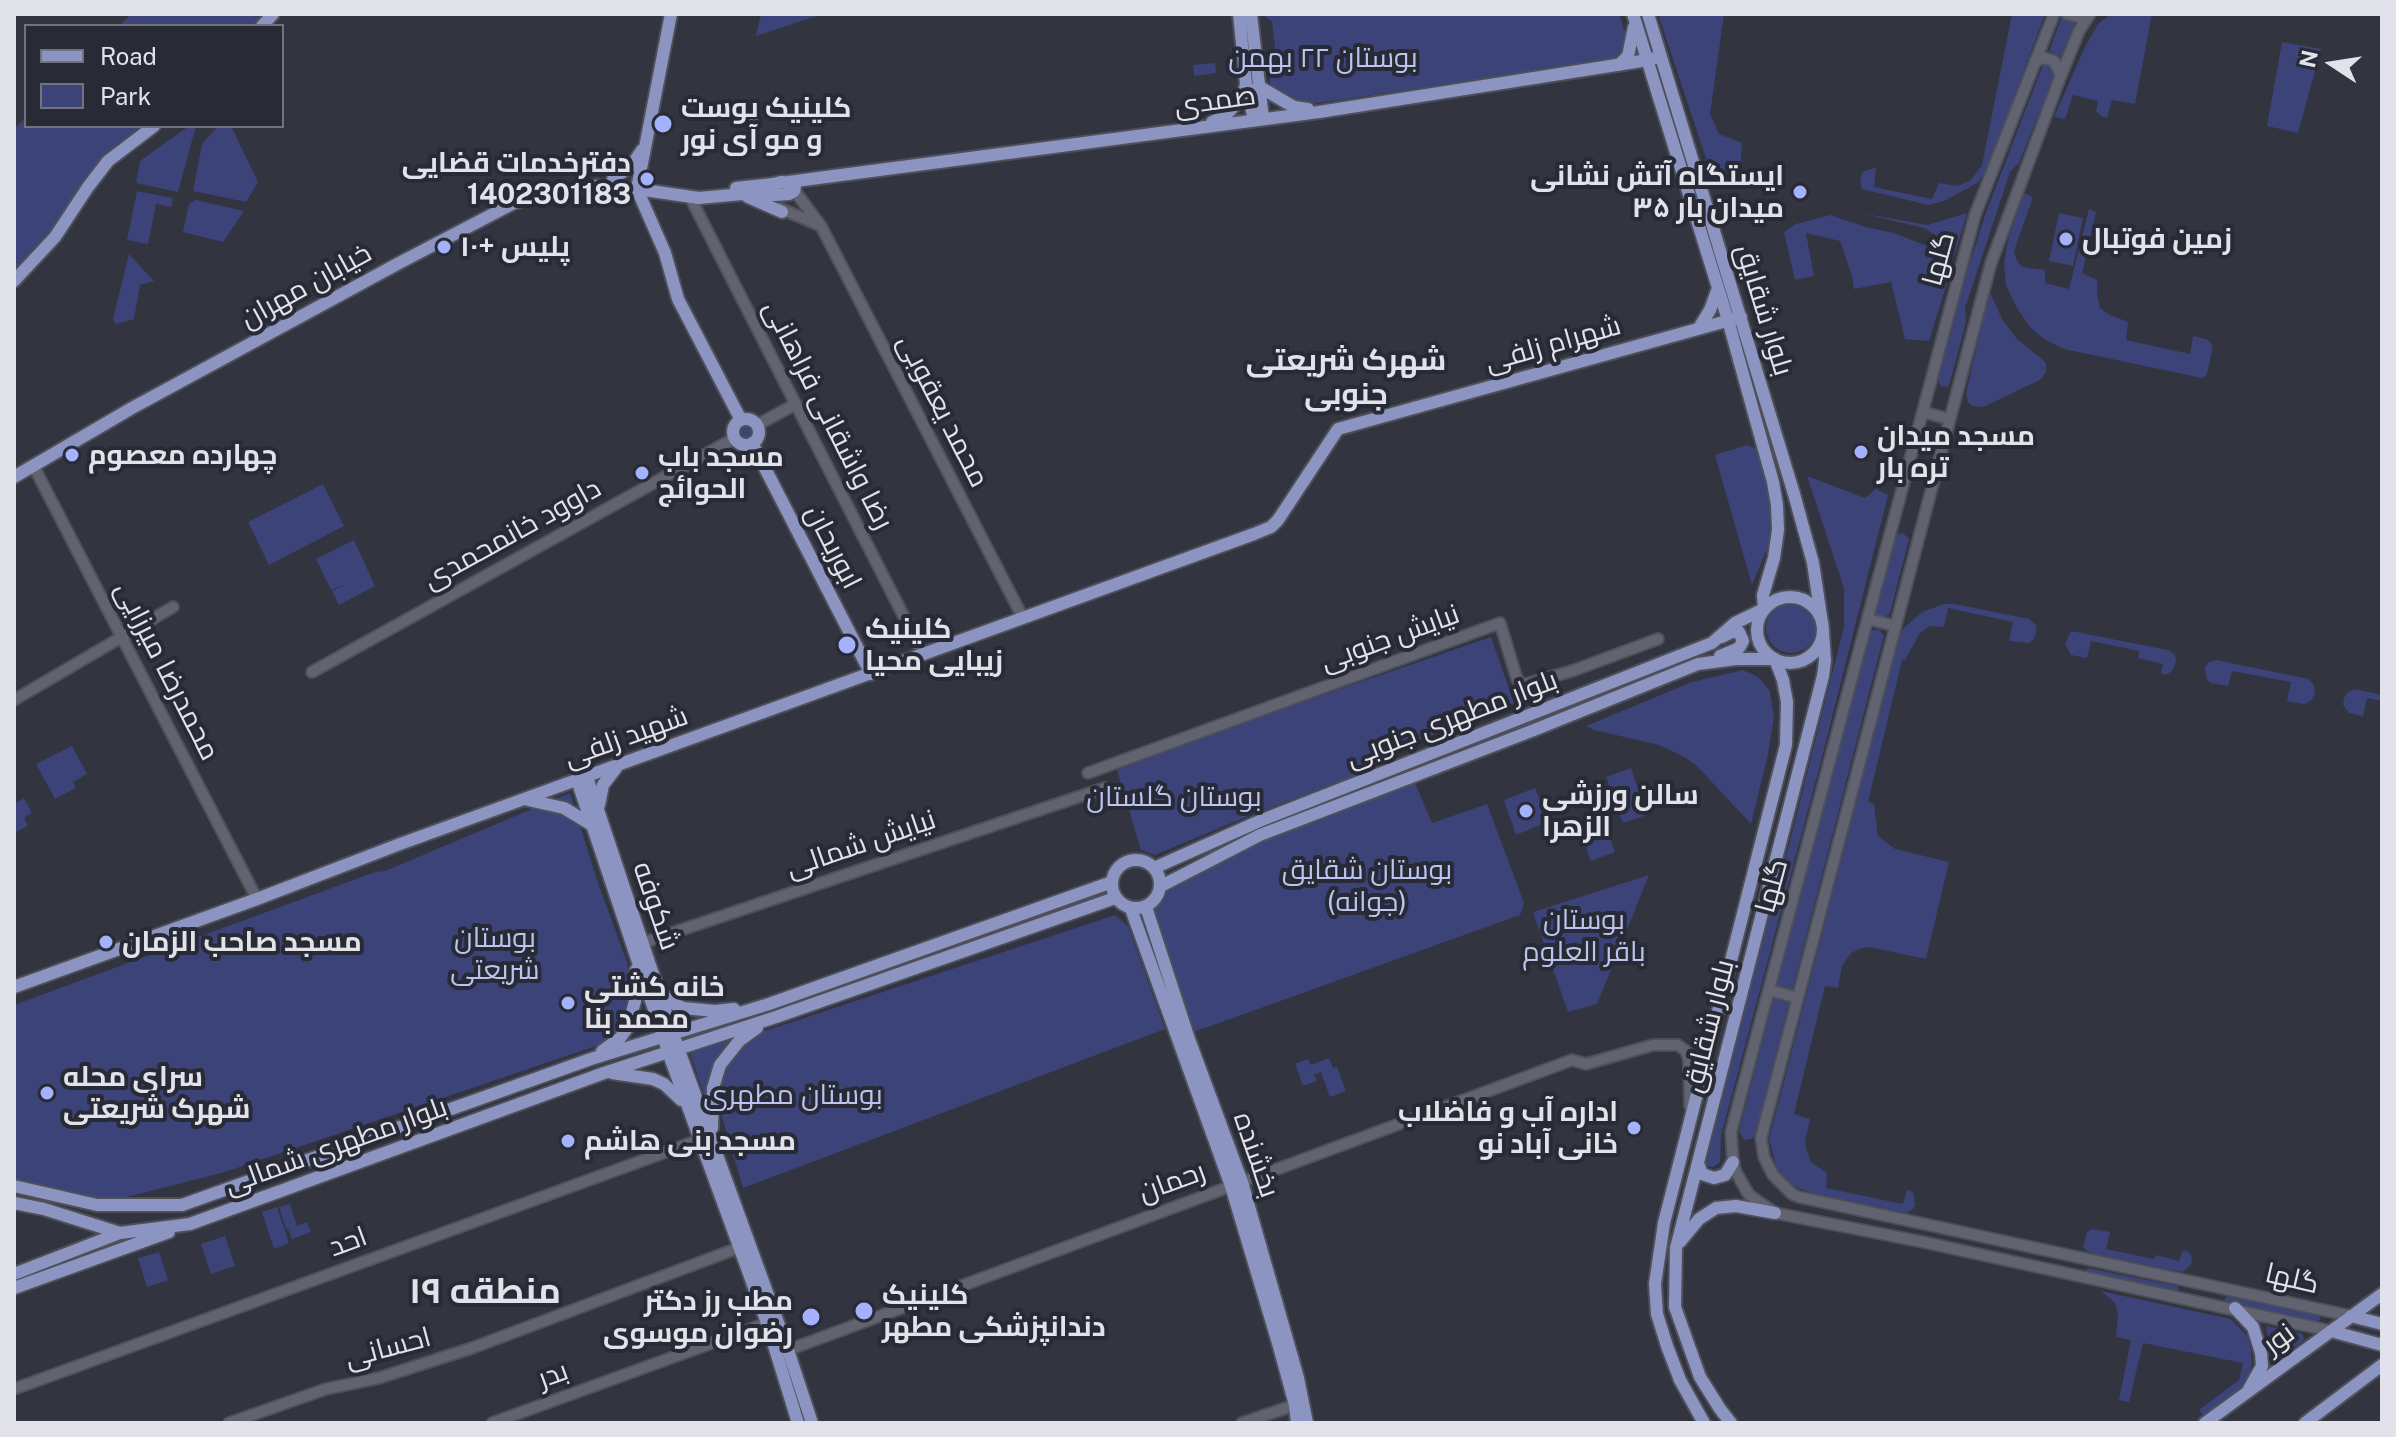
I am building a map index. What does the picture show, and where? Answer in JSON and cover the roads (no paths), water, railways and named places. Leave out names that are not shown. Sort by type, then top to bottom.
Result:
[{"type":"main road","points":[[671,14],[637,186],[665,253],[678,299],[741,420]]},
{"type":"main road","points":[[1239,14],[1258,120]]},
{"type":"main road","points":[[1204,127],[1226,115],[1252,85],[1251,14]]},
{"type":"main road","name":"بلوار شقایق","points":[[1648,14],[1735,318],[1813,563],[1825,661],[1676,1248],[1675,1307],[1700,1377],[1731,1423]]},
{"type":"main road","points":[[1619,65],[1628,56],[1634,17]]},
{"type":"main road","name":"بلوار شقایق","points":[[1634,17],[1718,288],[1735,318],[1777,505],[1777,546],[1765,585],[1764,609]]},
{"type":"main road","name":"صمدی","points":[[791,186],[809,180],[1319,112],[1661,56]]},
{"type":"main road","points":[[1252,85],[1294,107],[1319,112]]},
{"type":"main road","points":[[14,281],[55,237],[108,161],[151,128]]},
{"type":"main road","points":[[613,179],[632,165],[644,148]]},
{"type":"main road","points":[[561,189],[566,184],[590,179],[613,179],[699,198],[774,189]]},
{"type":"main road","points":[[637,186],[701,191],[774,189],[789,194],[791,186]]},
{"type":"main road","name":"خیابان مهران","points":[[14,477],[128,410],[514,203],[561,189],[637,186]]},
{"type":"main road","points":[[742,194],[782,212]]},
{"type":"main road","points":[[1699,328],[1718,288]]},
{"type":"main road","name":"شهرام زلفی","points":[[1254,534],[1271,527],[1278,520],[1338,429],[1735,318]]},
{"type":"main road","points":[[750,419],[757,425],[759,433],[752,443],[743,444],[735,438],[733,430],[741,420],[750,419]]},
{"type":"main road","name":"ابوریحان","points":[[752,443],[871,674]]},
{"type":"main road","name":"شهید زلفی","points":[[14,987],[1254,534]]},
{"type":"main road","points":[[1792,596],[1811,604],[1818,613],[1822,627],[1820,642],[1814,652],[1796,662],[1785,662],[1767,654],[1757,637],[1757,627],[1764,609],[1771,602],[1792,596]]},
{"type":"main road","name":"بلوار مطهری جنوبی","points":[[1154,868],[1274,815],[1712,643],[1735,623],[1764,609]]},
{"type":"main road","points":[[1698,664],[1739,648],[1742,636],[1739,632],[1732,632],[1712,643]]},
{"type":"main road","name":"بلوار مطهری جنوبی","points":[[1161,886],[1260,835],[1698,664],[1736,659],[1775,659]]},
{"type":"main road","name":"بلوار شقایق","points":[[1704,1423],[1680,1380],[1667,1346],[1657,1314],[1655,1284],[1664,1223],[1786,745],[1787,702],[1775,659]]},
{"type":"main road","points":[[521,800],[553,804],[597,822],[600,794],[607,778],[620,764]]},
{"type":"main road","name":"شکوفه","points":[[582,778],[654,977],[668,1035]]},
{"type":"main road","name":"شکوفه","points":[[597,822],[635,955],[668,1035],[692,1121],[738,1248],[772,1322]]},
{"type":"main road","points":[[1128,861],[1145,862],[1154,868],[1161,886],[1158,896],[1146,907],[1131,909],[1115,898],[1112,882],[1115,871],[1128,861]]},
{"type":"main road","points":[[668,1035],[769,1004],[1112,882]]},
{"type":"main road","points":[[673,1050],[1115,898]]},
{"type":"main road","name":"بخشنده","points":[[1146,907],[1298,1378],[1307,1423]]},
{"type":"main road","name":"بخشنده","points":[[1131,909],[1236,1184],[1295,1405],[1297,1423]]},
{"type":"main road","points":[[591,1059],[610,1046],[628,1027],[636,987],[635,955]]},
{"type":"main road","points":[[654,977],[664,997],[683,1008],[715,1011],[769,1004]]},
{"type":"main road","points":[[714,1147],[711,1102],[720,1065],[739,1041],[776,1017]]},
{"type":"main road","name":"بلوار مطهری شمالی","points":[[14,1186],[97,1205],[182,1205],[591,1059],[668,1035]]},
{"type":"main road","name":"شکوفه","points":[[673,1050],[714,1147],[772,1322]]},
{"type":"main road","name":"بلوار مطهری شمالی","points":[[14,1203],[120,1233],[190,1224],[673,1050]]},
{"type":"main road","points":[[604,1073],[640,1076],[664,1084],[682,1101],[692,1121]]},
{"type":"main road","points":[[1698,1163],[1702,1174],[1714,1178],[1725,1175],[1733,1162]]},
{"type":"main road","points":[[1676,1248],[1699,1219],[1716,1208],[1736,1206],[1775,1213]]},
{"type":"main road","points":[[14,1288],[190,1224]]},
{"type":"main road","points":[[14,1274],[120,1233]]},
{"type":"main road","name":"نور","points":[[2205,1423],[2382,1294]]},
{"type":"main road","points":[[2235,1308],[2253,1327],[2261,1353],[2262,1366],[2248,1392]]},
{"type":"main road","points":[[2351,1316],[2382,1324]]},
{"type":"main road","points":[[772,1322],[788,1350],[812,1423]]},
{"type":"main road","points":[[772,1322],[798,1423]]},
{"type":"main road","points":[[2331,1331],[2382,1345]]},
{"type":"main road","points":[[2305,1423],[2382,1365]]},
{"type":"street","name":"گلها","points":[[2054,14],[1975,215],[1731,1132],[1733,1162],[1749,1195],[1775,1213],[2235,1308],[2331,1331]]},
{"type":"street","points":[[2067,14],[2078,17],[2089,14]]},
{"type":"street","name":"گلها","points":[[2089,14],[2061,75],[1991,263],[1761,1138],[1764,1157],[1773,1175],[1799,1197],[2351,1316]]},
{"type":"street","points":[[2035,61],[2045,58],[2054,61],[2061,75]]},
{"type":"street","name":"محمد یعقوبی","points":[[791,186],[821,226],[1023,618]]},
{"type":"street","points":[[774,189],[773,203],[782,212],[821,226]]},
{"type":"street","name":"رضا واشقانی فراهانی","points":[[690,197],[923,654]]},
{"type":"street","points":[[757,425],[796,404]]},
{"type":"street","points":[[1923,412],[1949,419]]},
{"type":"street","name":"داوود خانمحمدی","points":[[312,672],[735,438]]},
{"type":"street","name":"محمدرضا میرزایی","points":[[33,465],[257,899]]},
{"type":"street","points":[[14,700],[173,607]]},
{"type":"street","points":[[1868,619],[1895,626]]},
{"type":"street","name":"نیایش جنوبی","points":[[1093,771],[1500,623],[1517,679],[1526,684],[1572,671],[1658,639]]},
{"type":"street","name":"نیایش شمالی","points":[[642,943],[1099,790]]},
{"type":"street","points":[[1769,990],[1798,998]]},
{"type":"street","name":"رحمان","points":[[788,1350],[1572,1060],[1586,1064],[1653,1045],[1678,1045],[1686,1051],[1689,1061],[1689,1125]]},
{"type":"street","name":"احد","points":[[14,1389],[699,1140]]},
{"type":"street","points":[[1923,1242],[1927,1224]]},
{"type":"street","points":[[1985,1255],[1989,1238]]},
{"type":"street","name":"احسانی","points":[[229,1423],[326,1389],[379,1378],[472,1348],[738,1248]]},
{"type":"street","points":[[2060,1271],[2065,1254]]},
{"type":"street","name":"بدر","points":[[492,1423],[772,1322]]},
{"type":"street","points":[[1242,1423],[1295,1405]]},
{"type":"place","name":"کلینیک پوست و مو آی نور","points":[[663,124]]},
{"type":"place","name":"دفترخدمات قضایی 1402301183","points":[[647,179]]},
{"type":"place","name":"ایستگاه آتش نشانی ۳۵ میدان بار","points":[[1800,192]]},
{"type":"place","name":"زمین فوتبال","points":[[2066,239]]},
{"type":"place","name":"پلیس +۱۰","points":[[444,247]]},
{"type":"place","name":"مسجد میدان تره بار","points":[[1861,452]]},
{"type":"place","name":"چهارده معصوم","points":[[72,455]]},
{"type":"place","name":"مسجد باب‌ الحوائج","points":[[642,473]]},
{"type":"place","name":"کلینیک زیبایی محیا","points":[[847,645]]},
{"type":"place","name":"سالن ورزشی الزهرا","points":[[1526,811]]},
{"type":"place","name":"مسجد صاحب الزمان","points":[[106,942]]},
{"type":"place","name":"خانه کشتی محمد بنا","points":[[568,1003]]},
{"type":"place","name":"سرای محله شهرک شریعتی","points":[[47,1093]]},
{"type":"place","name":"اداره آب و فاضلاب خانی آباد نو","points":[[1634,1128]]},
{"type":"place","name":"مسجد بنی هاشم","points":[[568,1141]]},
{"type":"place","name":"کلینیک دندانپزشکی مطهر","points":[[864,1311]]},
{"type":"place","name":"مطب رز دکتر رضوان موسوی","points":[[811,1317]]},
{"type":"district","name":"شهرک شریعتی جنوبی","points":[[1346,378]]},
{"type":"district","name":"منطقه ۱۹","points":[[485,1292]]},
{"type":"park label","name":"بوستان ۲۲ بهمن","points":[[1323,58]]},
{"type":"park label","name":"بوستان گلستان","points":[[1174,797]]},
{"type":"park label","name":"بوستان شقایق (جوانه)","points":[[1367,886]]},
{"type":"park label","name":"بوستان باقر العلوم","points":[[1584,936]]},
{"type":"park label","name":"بوستان شریعتی","points":[[495,954]]},
{"type":"park label","name":"بوستان مطهری","points":[[793,1095]]}]
